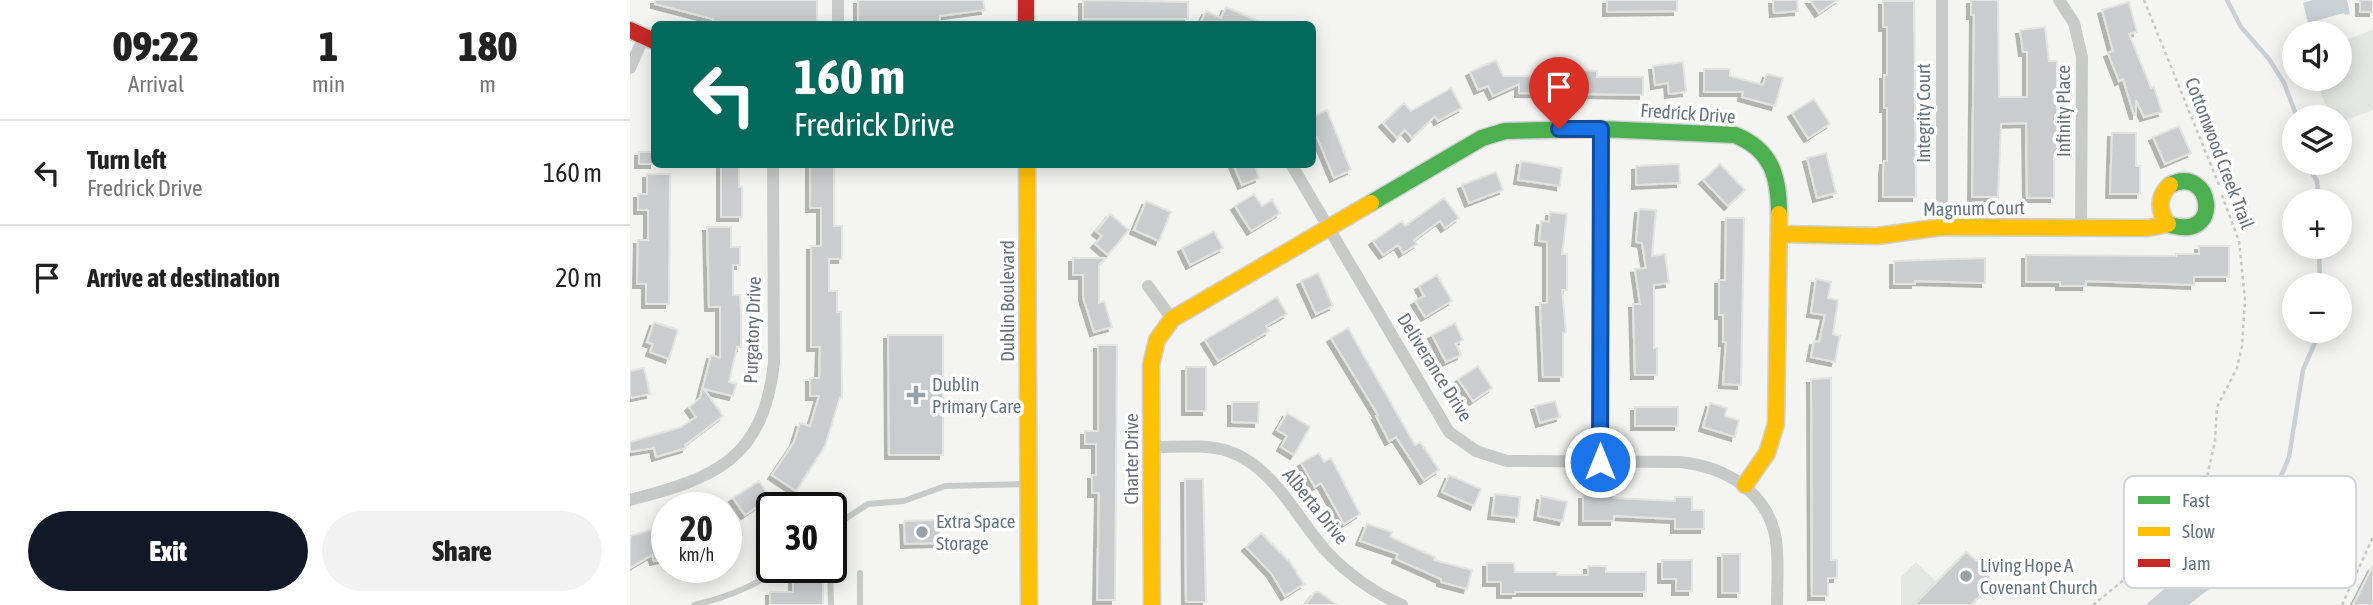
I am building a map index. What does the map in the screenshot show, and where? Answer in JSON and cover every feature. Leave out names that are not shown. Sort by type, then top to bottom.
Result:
[{"type":"street","points":[[838,0],[838,21]]},
{"type":"street","points":[[1026,0],[1026,21]]},
{"type":"street","name":"Integrity Court","points":[[1942,0],[1942,227]]},
{"type":"street","name":"Infinity Place","points":[[2059,0],[2074,23],[2082,57],[2081,228]]},
{"type":"street","points":[[630,68],[643,36]]},
{"type":"street","points":[[1600,462],[1601,129]]},
{"type":"street","name":"Fredrick Drive","points":[[1328,228],[1493,133],[1516,130],[1601,129],[1721,133],[1747,140],[1765,155],[1777,180],[1780,234],[1776,424],[1767,453],[1745,485]]},
{"type":"street","name":"Purgatory Drive","points":[[630,500],[687,484],[722,467],[754,432],[765,410],[774,363],[773,168]]},
{"type":"street","name":"Dublin Boulevard","points":[[1027,168],[1029,605]]},
{"type":"street","name":"Deliverance Drive","points":[[1293,168],[1449,432],[1476,452],[1507,461],[1694,463],[1719,471],[1745,485],[1765,510],[1776,538],[1777,605]]},
{"type":"street","name":"Magnum Court","points":[[1780,234],[1877,236],[1942,227],[2148,228],[2168,224]]},
{"type":"street","name":"Charter Drive","points":[[1152,605],[1152,352],[1155,340],[1172,319],[1328,228]]},
{"type":"street","points":[[1148,286],[1172,319]]},
{"type":"street","name":"Alberta Drive","points":[[1153,447],[1213,448],[1253,464],[1279,490],[1339,564],[1376,591],[1402,605]]},
{"type":"lane","points":[[847,517],[867,503],[904,501],[945,486],[1029,484]]},
{"type":"lane","points":[[860,573],[860,605]]},
{"type":"lane","points":[[694,605],[715,600],[757,583]]},
{"type":"lane","points":[[830,583],[831,605]]},
{"type":"path","name":"Cottonwood Creek Trail","points":[[2144,0],[2239,241],[2245,300],[2242,346],[2238,368],[2217,407],[2215,441],[2207,476]]},
{"type":"path","points":[[2204,175],[2213,171]]},
{"type":"path","points":[[2356,574],[2373,537]]},
{"type":"path","name":"Cottonwood Creek Trail","points":[[2093,605],[2124,579]]},
{"type":"path","points":[[2342,605],[2350,588]]},
{"type":"shaded area","points":[[2313,0],[2347,0],[2350,14],[2308,21],[2303,3]]},
{"type":"shaded area","points":[[2373,30],[2373,110],[2352,118],[2352,105],[2326,105],[2320,91],[2352,91],[2352,38]]},
{"type":"shaded area","points":[[1916,562],[1936,582],[1914,605],[1901,605],[1901,577]]},
{"type":"shaded area","points":[[2169,588],[2207,588],[2185,605],[2149,605]]},
{"type":"building","points":[[655,0],[817,0],[817,21],[713,21],[655,4]]},
{"type":"building","points":[[858,0],[983,0],[985,10],[940,16],[940,21],[858,21]]},
{"type":"building","points":[[1083,0],[1188,2],[1188,19],[1083,19]]},
{"type":"building","points":[[1607,0],[1677,0],[1677,11],[1607,12]]},
{"type":"building","points":[[1773,0],[1797,0],[1798,11],[1774,13]]},
{"type":"building","points":[[1810,0],[1838,0],[1819,13]]},
{"type":"building","points":[[1971,0],[1998,0],[1999,97],[2027,97],[2027,52],[2023,52],[2020,30],[2045,27],[2049,61],[2057,61],[2057,158],[2054,158],[2054,198],[2027,198],[2026,123],[2001,124],[1998,197],[1972,197],[1974,15],[1971,15]]},
{"type":"building","points":[[2360,0],[2373,0],[2373,12],[2360,12]]},
{"type":"building","points":[[1883,1],[1914,1],[1916,197],[1883,197],[1884,161],[1887,161],[1884,75],[1887,75],[1887,27],[1883,27]]},
{"type":"building","points":[[2129,2],[2137,32],[2129,34],[2151,88],[2154,87],[2162,112],[2144,117],[2136,100],[2134,115],[2123,79],[2119,81],[2108,53],[2113,51],[2102,10]]},
{"type":"building","points":[[1226,7],[1258,21],[1201,21],[1206,11],[1221,18]]},
{"type":"building","points":[[1496,60],[1503,76],[1579,77],[1579,70],[1597,71],[1597,77],[1643,77],[1643,95],[1519,93],[1519,84],[1493,96],[1488,86],[1478,90],[1470,72]]},
{"type":"building","points":[[1683,62],[1686,92],[1669,94],[1668,83],[1655,85],[1653,66]]},
{"type":"building","points":[[1704,69],[1730,69],[1730,76],[1763,85],[1767,74],[1783,78],[1775,106],[1742,97],[1743,92],[1704,92]]},
{"type":"building","points":[[1451,88],[1462,108],[1438,121],[1435,116],[1412,138],[1405,130],[1397,138],[1383,123],[1404,103],[1411,111]]},
{"type":"building","points":[[1814,99],[1830,124],[1808,138],[1792,113]]},
{"type":"building","points":[[1327,110],[1351,170],[1334,178],[1316,137],[1316,115]]},
{"type":"building","points":[[2179,126],[2191,153],[2165,164],[2153,137]]},
{"type":"building","points":[[2112,133],[2136,133],[2136,166],[2140,166],[2140,194],[2110,194]]},
{"type":"building","points":[[639,152],[651,152],[651,164],[639,164]]},
{"type":"building","points":[[1826,153],[1836,193],[1817,198],[1807,158]]},
{"type":"building","points":[[1521,161],[1562,168],[1560,186],[1518,180]]},
{"type":"building","points":[[1679,164],[1680,183],[1636,185],[1636,166]]},
{"type":"building","points":[[1720,164],[1745,190],[1728,206],[1703,180]]},
{"type":"building","points":[[721,168],[739,168],[742,217],[721,217]]},
{"type":"building","points":[[810,168],[834,168],[834,226],[842,226],[842,259],[829,259],[829,291],[837,291],[837,312],[841,312],[842,397],[825,446],[796,491],[772,475],[794,442],[800,423],[810,426],[819,396],[810,396],[810,378],[819,378],[820,347],[811,347],[811,246],[821,246],[821,208],[810,208]]},
{"type":"building","points":[[1235,168],[1255,168],[1259,178],[1242,185]]},
{"type":"building","points":[[1496,172],[1503,190],[1469,203],[1462,185]]},
{"type":"building","points":[[647,174],[670,174],[669,304],[646,304],[646,284],[637,284],[638,240],[648,240],[648,210],[638,210],[638,194],[647,194]]},
{"type":"building","points":[[1254,194],[1262,206],[1272,200],[1280,213],[1251,231],[1235,206]]},
{"type":"building","points":[[1444,198],[1459,218],[1445,228],[1440,221],[1414,240],[1417,244],[1403,253],[1398,245],[1383,255],[1373,241],[1402,221],[1405,226]]},
{"type":"building","points":[[1146,201],[1171,212],[1159,241],[1134,230]]},
{"type":"building","points":[[1639,209],[1656,210],[1652,256],[1665,254],[1669,283],[1654,285],[1657,375],[1635,375],[1633,304],[1640,304],[1635,269],[1646,268],[1642,243],[1636,242]]},
{"type":"building","points":[[1550,212],[1567,214],[1562,254],[1567,254],[1567,290],[1562,290],[1566,332],[1563,333],[1563,377],[1543,377],[1540,303],[1547,303],[1547,242],[1539,241],[1541,221],[1549,222]]},
{"type":"building","points":[[1110,214],[1129,230],[1108,255],[1095,244],[1102,236],[1096,231]]},
{"type":"building","points":[[1726,218],[1744,218],[1741,385],[1723,384],[1726,342],[1723,342],[1723,315],[1719,315],[1719,280],[1725,280]]},
{"type":"building","points":[[707,227],[731,227],[731,247],[740,247],[740,265],[733,265],[733,295],[740,295],[741,347],[737,347],[729,382],[736,384],[733,396],[704,389],[723,416],[685,445],[686,448],[656,457],[654,448],[630,452],[630,442],[681,427],[696,417],[689,407],[700,398],[711,355],[720,358],[720,307],[709,307]]},
{"type":"building","points":[[1214,231],[1223,248],[1190,265],[1182,248]]},
{"type":"building","points":[[2199,246],[2229,246],[2229,277],[2194,277],[2194,285],[2086,281],[2086,286],[2060,286],[2060,282],[2026,282],[2026,255],[2176,256],[2199,254]]},
{"type":"building","points":[[1073,258],[1106,258],[1099,265],[1099,303],[1104,301],[1112,327],[1094,332],[1083,297],[1083,275],[1073,275]]},
{"type":"building","points":[[1985,258],[1985,283],[1915,281],[1915,284],[1894,284],[1894,261]]},
{"type":"building","points":[[1318,273],[1333,306],[1316,314],[1301,281]]},
{"type":"building","points":[[1437,275],[1452,301],[1425,317],[1415,301],[1424,296],[1419,286]]},
{"type":"building","points":[[1816,279],[1831,282],[1828,298],[1838,300],[1833,334],[1840,336],[1835,362],[1811,357],[1814,341],[1819,342],[1825,315],[1811,313]]},
{"type":"building","points":[[1277,297],[1287,314],[1266,326],[1269,331],[1218,361],[1205,340]]},
{"type":"building","points":[[654,322],[678,330],[669,359],[650,352],[653,344],[647,342]]},
{"type":"building","points":[[1455,323],[1463,340],[1456,344],[1461,355],[1446,362],[1432,335]]},
{"type":"building","points":[[1348,328],[1415,445],[1420,442],[1439,470],[1424,480],[1396,437],[1389,441],[1376,416],[1378,415],[1331,338]]},
{"type":"building","name":"Dublin Primary Care","points":[[888,335],[943,335],[943,455],[889,455]]},
{"type":"building","points":[[1098,345],[1117,345],[1115,600],[1097,600],[1099,493],[1092,493],[1092,475],[1096,475],[1096,444],[1085,444],[1085,431],[1098,431]]},
{"type":"building","points":[[1478,366],[1492,388],[1473,401],[1458,379]]},
{"type":"building","points":[[1186,367],[1206,367],[1206,411],[1186,411]]},
{"type":"building","points":[[644,368],[650,394],[630,398],[630,371]]},
{"type":"building","points":[[1831,378],[1831,560],[1837,560],[1837,578],[1828,578],[1828,596],[1812,596],[1811,379]]},
{"type":"building","points":[[1555,401],[1560,417],[1540,423],[1535,406]]},
{"type":"building","points":[[1232,402],[1259,402],[1258,423],[1232,422]]},
{"type":"building","points":[[1710,403],[1727,408],[1725,416],[1739,420],[1735,437],[1703,427]]},
{"type":"building","points":[[1635,407],[1678,407],[1678,426],[1635,426]]},
{"type":"building","points":[[1287,413],[1310,427],[1294,455],[1281,447],[1287,436],[1277,430]]},
{"type":"building","points":[[1319,453],[1324,462],[1331,458],[1360,514],[1344,524],[1321,483],[1315,487],[1301,463]]},
{"type":"building","points":[[1449,475],[1481,489],[1474,506],[1442,492]]},
{"type":"building","points":[[1185,479],[1203,479],[1206,602],[1186,602]]},
{"type":"building","points":[[759,481],[766,492],[756,492],[756,508],[745,515],[742,511],[742,492]]},
{"type":"building","points":[[1495,494],[1520,497],[1518,518],[1492,515]]},
{"type":"building","points":[[1583,495],[1675,501],[1675,497],[1692,497],[1692,510],[1704,510],[1704,529],[1675,529],[1675,519],[1614,516],[1614,521],[1583,521]]},
{"type":"building","points":[[1541,496],[1567,502],[1563,521],[1538,516]]},
{"type":"building","name":"Extra Space Storage","points":[[940,520],[940,543],[905,544],[904,521]]},
{"type":"building","points":[[1367,524],[1392,532],[1390,537],[1435,557],[1434,560],[1472,570],[1467,589],[1441,582],[1441,579],[1396,559],[1398,554],[1360,541]]},
{"type":"building","points":[[651,530],[651,556],[630,568],[630,536]]},
{"type":"building","points":[[1261,533],[1289,561],[1304,584],[1285,596],[1271,573],[1246,547]]},
{"type":"building","name":"Living Hope A Covenant Church","points":[[1966,552],[1992,573],[1988,579],[1992,584],[1971,605],[1914,605]]},
{"type":"building","points":[[1722,554],[1740,554],[1740,593],[1722,593]]},
{"type":"building","points":[[1662,560],[1692,560],[1692,591],[1676,591],[1676,579],[1662,579]]},
{"type":"building","points":[[1487,563],[1514,563],[1515,572],[1557,572],[1557,575],[1588,575],[1588,566],[1606,566],[1606,572],[1646,572],[1646,592],[1501,594],[1501,582],[1487,582]]},
{"type":"building","points":[[2373,566],[2373,605],[2353,605]]},
{"type":"building","points":[[793,583],[823,583],[823,605],[770,605],[770,592],[793,592]]},
{"type":"building","points":[[1315,592],[1319,592],[1337,605],[1305,605]]},
{"type":"waterway","points":[[2227,0],[2241,27],[2269,59],[2284,83],[2292,105]]},
{"type":"waterway","points":[[2313,175],[2318,189]]},
{"type":"waterway","points":[[2319,259],[2320,273]]},
{"type":"waterway","points":[[2281,476],[2289,457],[2303,370],[2315,343]]},
{"type":"waterway","points":[[2149,605],[2169,588]]},
{"type":"waterway","points":[[2185,605],[2207,588]]},
{"type":"traffic: fast","points":[[1371,203],[1482,138],[1505,131],[1601,129],[1735,135],[1748,141],[1771,166],[1777,188],[1779,214]]},
{"type":"traffic: fast","points":[[2168,224],[2186,227],[2198,223],[2205,215],[2206,204],[2203,193],[2195,185],[2184,181],[2170,185]]},
{"type":"traffic: slow","points":[[1027,168],[1029,605]]},
{"type":"traffic: slow","points":[[1780,234],[1877,236],[1942,227],[2148,228],[2168,224],[2160,204],[2170,185]]},
{"type":"traffic: slow","points":[[1152,605],[1151,365],[1157,340],[1172,319],[1371,203]]},
{"type":"traffic: slow","points":[[1745,485],[1767,453],[1776,424],[1779,214]]},
{"type":"traffic: jam","points":[[1026,0],[1026,21]]},
{"type":"traffic: jam","points":[[630,30],[651,40]]},
{"type":"place","name":"Dublin Primary Care","points":[[916,395]]},
{"type":"place","name":"Extra Space Storage","points":[[922,532]]},
{"type":"place","name":"Living Hope A Covenant Church","points":[[1966,576]]},
{"type":"route","points":[[1559,129],[1601,129],[1600,462]]}]
